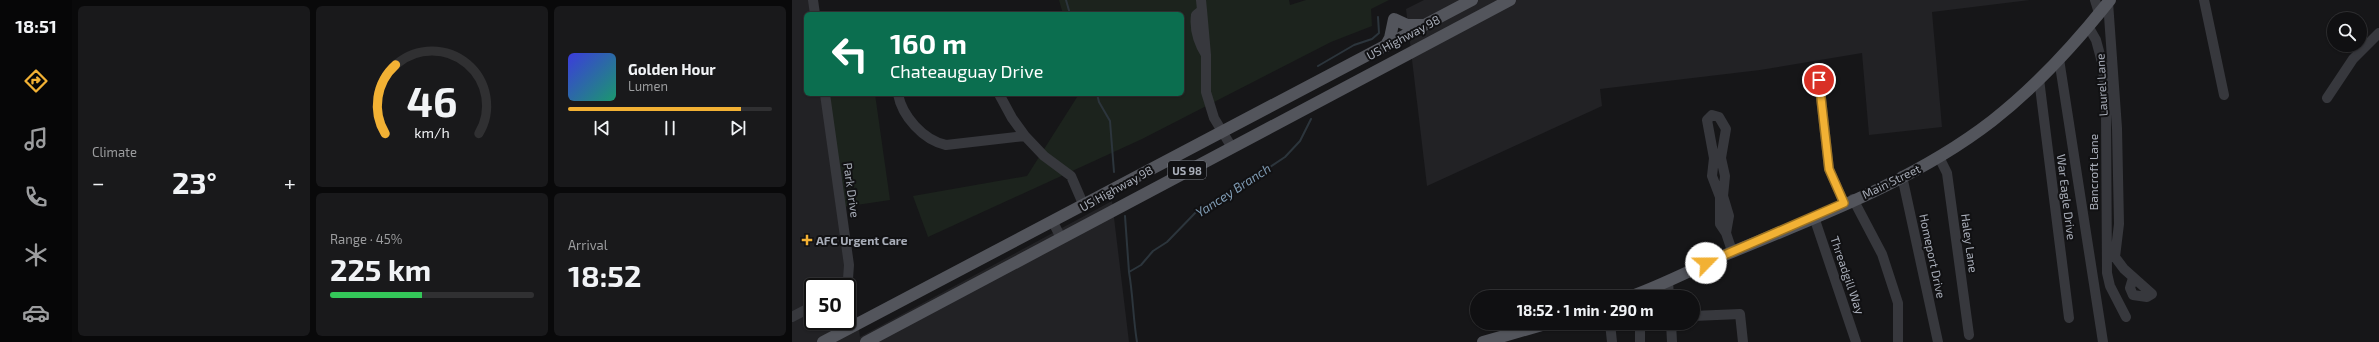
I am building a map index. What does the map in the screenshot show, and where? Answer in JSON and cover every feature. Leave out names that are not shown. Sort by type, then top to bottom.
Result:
[{"type":"main road","name":"US Highway 98","points":[[823,342],[1084,206],[1472,0]]},
{"type":"main road","name":"US Highway 98","points":[[866,342],[1231,146],[1510,0]]},
{"type":"main road","name":"Main Street","points":[[1649,290],[1732,251],[1849,201],[1939,157],[1992,121],[2039,79],[2059,59],[2109,1]]},
{"type":"main road","points":[[1385,47],[1390,38],[1394,19],[1407,25],[1426,25]]},
{"type":"main road","points":[[1483,342],[1525,330]]},
{"type":"street","points":[[813,0],[814,12]]},
{"type":"street","points":[[1201,0],[1206,55],[1206,92],[1214,118],[1231,146]]},
{"type":"street","points":[[2094,0],[2099,12]]},
{"type":"street","points":[[2204,0],[2224,95]]},
{"type":"street","name":"Laurel Lane","points":[[2109,1],[2117,136],[2119,224],[2115,257],[2133,278]]},
{"type":"street","name":"Bancroft Lane","points":[[2088,26],[2096,40],[2103,66],[2106,113],[2107,273],[2110,286],[2126,317]]},
{"type":"street","points":[[2328,98],[2354,59],[2379,33]]},
{"type":"street","points":[[2059,59],[2103,342]]},
{"type":"street","name":"War Eagle Drive","points":[[2039,79],[2069,318]]},
{"type":"street","points":[[1819,80],[1829,169],[1882,254],[1898,303],[1898,342]]},
{"type":"street","name":"Park Drive","points":[[826,96],[849,265],[848,278]]},
{"type":"street","points":[[898,96],[900,106],[907,119],[939,144],[946,146],[1026,136]]},
{"type":"street","points":[[1000,96],[1012,118],[1026,136],[1044,156],[1071,176],[1084,206]]},
{"type":"street","name":"Haley Lane","points":[[1939,157],[1947,173],[1969,335]]},
{"type":"street","points":[[1718,158],[1712,176],[1721,197],[1720,224],[1726,233],[1732,251]]},
{"type":"street","name":"Homeport Drive","points":[[1902,176],[1938,342]]},
{"type":"street","name":"Threadgill Way","points":[[1814,217],[1856,342]]},
{"type":"street","points":[[1053,222],[1061,238]]},
{"type":"street","points":[[1668,281],[1669,290]]},
{"type":"street","points":[[792,317],[804,311]]},
{"type":"street","points":[[1700,316],[1740,314],[1743,342]]},
{"type":"street","points":[[1611,330],[1612,342]]},
{"type":"street","points":[[1640,330],[1640,342]]},
{"type":"street","points":[[1671,330],[1672,342]]},
{"type":"shaded area","points":[[792,0],[816,0],[818,12],[804,12],[804,96],[828,96],[852,278],[804,278],[804,330],[856,330],[856,307],[860,337],[1112,201],[1129,342],[792,342]]},
{"type":"shaded area","points":[[1059,0],[1289,0],[1290,5],[1306,0],[1389,0],[1371,9],[1372,26],[1331,42],[1142,139],[928,237],[913,196],[1027,176],[1078,96],[1184,96],[1184,12],[1062,12]]},
{"type":"shaded area","points":[[1424,0],[2030,0],[1932,12],[1942,127],[1869,135],[1862,53],[1760,70],[1600,89],[1602,106],[1427,186],[1406,9]]},
{"type":"shaded area","points":[[828,96],[875,96],[890,200],[843,207]]},
{"type":"waterway","points":[[1066,0],[1069,12]]},
{"type":"waterway","name":"Yancey Branch","points":[[1318,66],[1354,45],[1372,39],[1379,33],[1378,17]]},
{"type":"waterway","points":[[1098,96],[1099,102],[1110,121],[1114,172]]},
{"type":"waterway","name":"Yancey Branch","points":[[1137,342],[1129,272],[1141,265],[1153,251],[1167,242],[1199,209],[1249,181],[1285,157],[1300,141],[1311,119]]},
{"type":"waterway","points":[[1125,216],[1129,272]]},
{"type":"place","name":"AFC Urgent Care","points":[[807,240]]},
{"type":"route","points":[[1706,263],[1844,203],[1829,169],[1819,80]]}]
